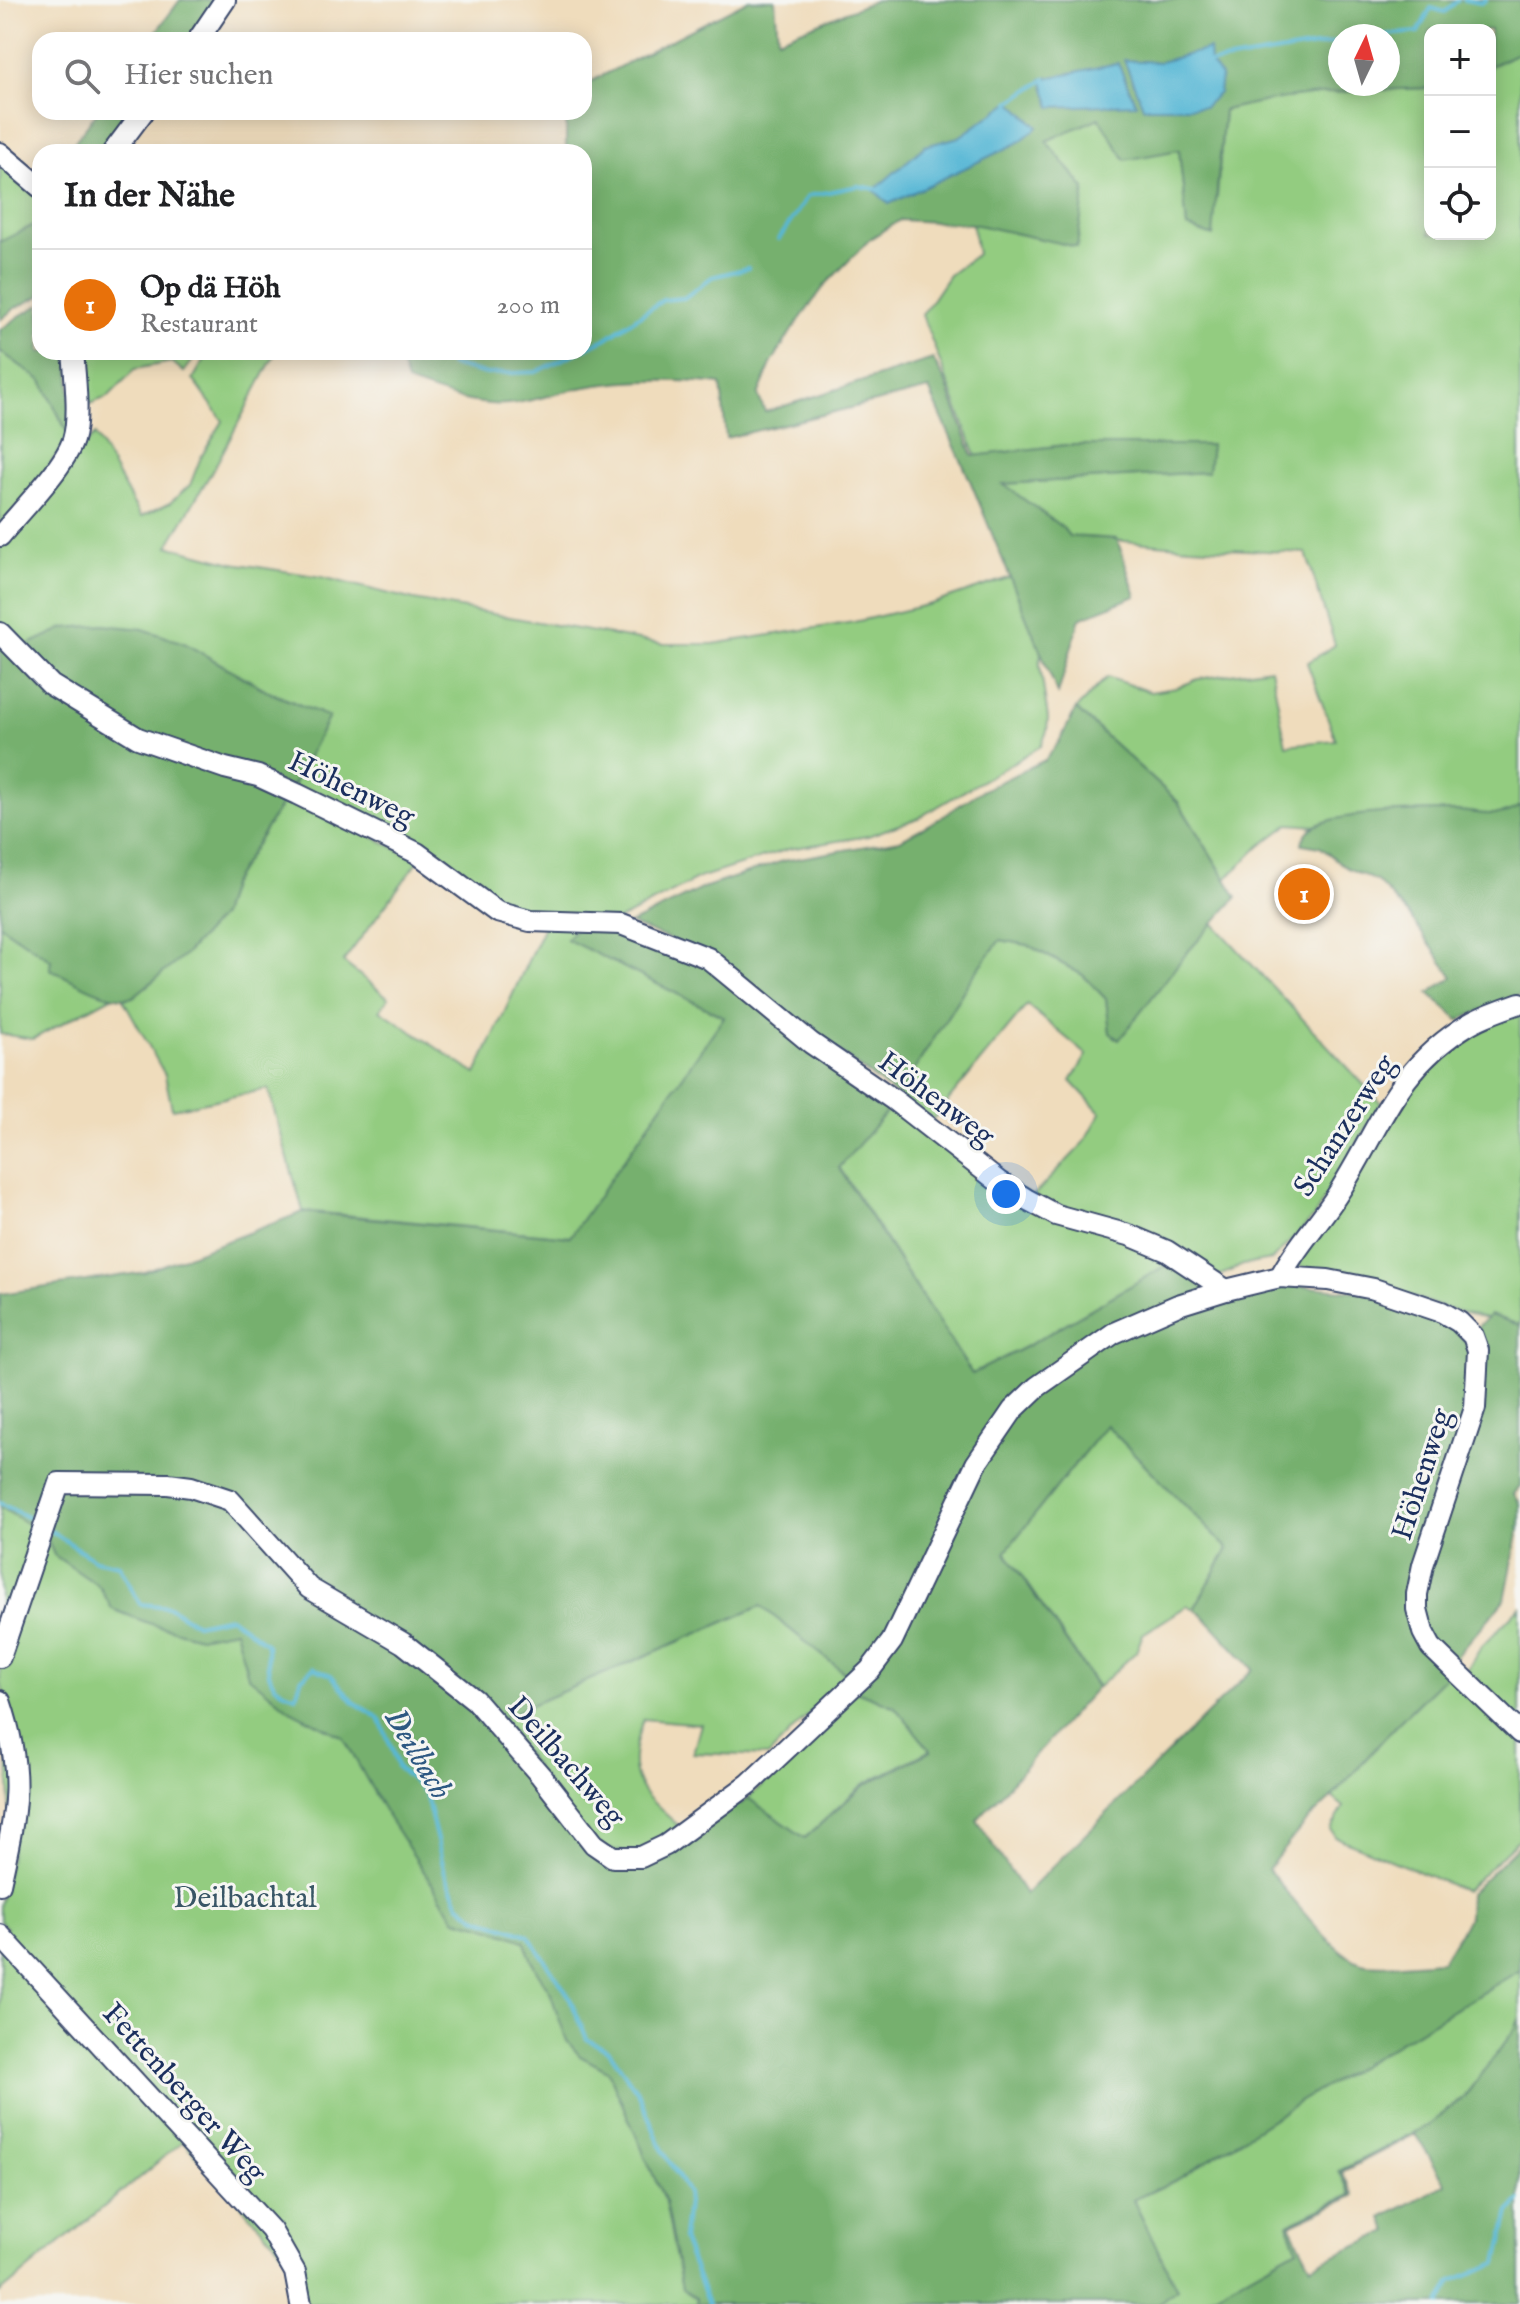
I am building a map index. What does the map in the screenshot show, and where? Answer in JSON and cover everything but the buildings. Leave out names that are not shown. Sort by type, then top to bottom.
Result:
[{"type":"street","points":[[203,32],[225,0]]},
{"type":"street","points":[[119,144],[137,120]]},
{"type":"street","points":[[0,153],[32,180]]},
{"type":"street","points":[[0,536],[55,469],[73,439],[76,387],[74,360]]},
{"type":"street","name":"Höhenweg","points":[[0,633],[51,685],[138,738],[258,776],[297,794],[417,853],[497,912],[530,921],[621,924],[708,958],[811,1043],[894,1100],[999,1182],[1056,1215],[1129,1235],[1167,1251],[1226,1290],[1280,1277],[1328,1280],[1374,1289],[1442,1312],[1459,1322],[1473,1336],[1478,1350],[1475,1408],[1423,1565],[1417,1609],[1431,1647],[1520,1733]]},
{"type":"street","name":"Schanzerweg","points":[[1280,1277],[1290,1258],[1337,1196],[1393,1095],[1416,1065],[1472,1022],[1520,1003]]},
{"type":"street","name":"Deilbachweg","points":[[0,1657],[59,1483],[191,1487],[230,1500],[309,1588],[403,1643],[475,1700],[541,1776],[594,1844],[613,1857],[641,1857],[666,1845],[749,1784],[870,1670],[892,1641],[976,1464],[1013,1410],[1037,1387],[1114,1333],[1178,1305],[1226,1290]]},
{"type":"street","points":[[0,1701],[11,1734],[17,1799],[0,1884]]},
{"type":"street","name":"Fettenberger Weg","points":[[0,1935],[271,2230],[295,2272],[301,2304]]},
{"type":"green space","points":[[180,0],[222,0],[200,32],[156,32]]},
{"type":"green space","points":[[749,0],[775,0],[778,39],[876,0],[1520,0],[1520,52],[1496,63],[1496,24],[1424,24],[1424,88],[1400,89],[1400,24],[1328,24],[1328,93],[1224,110],[1213,236],[1187,227],[1179,150],[1125,160],[1099,118],[1046,141],[1085,189],[1077,247],[973,224],[900,220],[870,239],[826,284],[792,330],[771,364],[758,395],[765,412],[933,359],[945,381],[973,456],[1065,445],[1211,445],[1208,472],[1003,484],[1063,528],[1069,536],[1117,539],[1136,596],[1080,618],[1058,694],[929,389],[726,438],[721,384],[633,381],[495,404],[456,398],[407,382],[400,360],[592,360],[592,144],[566,144],[566,120],[592,120],[592,81]]},
{"type":"green space","points":[[1520,52],[1520,805],[1513,812],[1489,815],[1456,811],[1356,816],[1315,826],[1289,824],[1260,846],[1226,879],[1178,802],[1076,709],[1107,677],[1150,692],[1176,688],[1198,679],[1271,668],[1286,745],[1336,740],[1307,663],[1335,645],[1306,553],[1069,536],[1002,484],[1207,472],[1211,445],[1065,445],[976,456],[922,315],[949,275],[977,254],[972,223],[1085,189],[1046,141],[1099,117],[1179,149],[1187,227],[1217,197],[1224,110],[1301,96],[1328,93],[1328,96],[1400,96],[1400,89],[1424,88],[1424,240],[1496,240],[1496,63]]},
{"type":"green space","points":[[91,120],[130,120],[111,144],[73,144]]},
{"type":"green space","points":[[0,158],[32,185],[32,226],[0,242]]},
{"type":"green space","points":[[32,226],[32,300],[0,320],[0,242]]},
{"type":"green space","points":[[32,309],[32,360],[70,360],[70,438],[42,381],[0,351],[0,330]]},
{"type":"green space","points":[[0,351],[42,381],[70,438],[0,530]]},
{"type":"green space","points":[[76,360],[193,360],[184,372],[172,362],[135,369],[108,397],[79,408]]},
{"type":"green space","points":[[204,360],[272,360],[168,546],[233,563],[322,577],[414,600],[661,644],[713,644],[854,622],[931,604],[1011,577],[1041,652],[1048,718],[1041,746],[918,818],[868,836],[789,849],[699,878],[619,920],[520,913],[503,907],[293,786],[328,717],[272,693],[184,643],[23,647],[0,626],[0,546],[62,466],[95,435],[141,517],[170,503],[190,485],[201,457],[223,421],[193,379]]},
{"type":"green space","points":[[104,625],[143,629],[184,643],[271,693],[329,717],[288,794],[230,885],[221,916],[184,956],[133,997],[123,998],[90,989],[50,969],[51,960],[0,925],[0,640],[23,647],[64,628]]},
{"type":"green space","points":[[1076,709],[1178,802],[1237,897],[1186,954],[1119,1040],[1110,1033],[1106,999],[1083,975],[1028,945],[1000,940],[970,980],[898,1096],[708,954],[630,924],[703,888],[783,861],[900,840],[981,791],[1045,760],[1059,742]]},
{"type":"green space","points":[[288,794],[419,860],[343,962],[389,998],[380,1010],[476,1074],[545,924],[580,924],[567,939],[724,1017],[570,1237],[303,1211],[268,1089],[172,1109],[165,1075],[123,999],[133,997],[221,916],[230,885]]},
{"type":"green space","points":[[1520,805],[1520,995],[1459,1020],[1429,993],[1453,977],[1408,914],[1377,881],[1347,868],[1320,847],[1302,844],[1307,833],[1317,825],[1346,817],[1422,811],[1497,814]]},
{"type":"green space","points":[[1213,923],[1381,1103],[1314,1217],[1272,1260],[1243,1265],[1217,1277],[1032,1197],[1084,1143],[1101,1113],[1071,1081],[1087,1055],[1027,1005],[933,1119],[898,1096],[970,980],[1000,940],[1028,945],[1083,975],[1106,999],[1110,1032]]},
{"type":"green space","points":[[580,924],[619,927],[704,959],[893,1104],[839,1168],[972,1374],[1029,1345],[1175,1260],[1230,1298],[1290,1285],[1374,1293],[1451,1325],[1464,1340],[1490,1315],[1520,1325],[1520,1487],[1514,1494],[1520,1503],[1520,1524],[1505,1600],[1457,1655],[1447,1675],[1304,1824],[1268,1869],[1313,1924],[1354,1960],[1385,1965],[1442,1961],[1468,1918],[1469,1894],[1520,1844],[1520,1970],[1291,2107],[1178,2179],[1133,2200],[1177,2289],[1157,2304],[697,2304],[696,2298],[682,2289],[665,2202],[608,2071],[580,2056],[567,2041],[550,1992],[535,1968],[524,1941],[455,1919],[385,1812],[343,1737],[290,1710],[248,1676],[235,1630],[199,1637],[112,1609],[100,1587],[54,1555],[48,1541],[34,1528],[0,1507],[0,1294],[145,1272],[303,1212],[570,1237],[724,1017],[566,939]],"holes":[[[1106,1425],[1228,1549],[1194,1609],[1253,1669],[1025,1894],[977,1820],[1097,1687],[1005,1552]],[[761,1606],[847,1675],[856,1691],[894,1706],[931,1751],[863,1786],[805,1838],[748,1798],[741,1804],[734,1798],[642,1855],[592,1847],[501,1718]]]},
{"type":"green space","points":[[0,925],[51,960],[50,969],[113,996],[33,1039],[0,1034]]},
{"type":"green space","points":[[1520,1008],[1520,1326],[1444,1308],[1362,1279],[1293,1265],[1422,1067],[1467,1030]]},
{"type":"green space","points":[[893,1104],[978,1171],[1175,1260],[1029,1345],[972,1374],[839,1167]]},
{"type":"green space","points":[[1106,1425],[1228,1549],[1194,1609],[1187,1606],[1143,1634],[1136,1652],[1098,1687],[1005,1552]]},
{"type":"green space","name":"Deilbachtal","points":[[0,1457],[501,1718],[761,1606],[847,1675],[768,1756],[693,1753],[701,1724],[643,1719],[634,1755],[634,1769],[643,1791],[679,1826],[738,2304],[298,2304],[294,2264],[183,2141],[0,2293],[0,1942],[7,1928],[0,1921],[0,1906],[12,1847],[5,1695],[0,1684]]},
{"type":"green space","points":[[1520,1607],[1520,1727],[1467,1670],[1481,1647]]},
{"type":"green space","points":[[1447,1675],[1520,1739],[1520,1838],[1465,1891],[1335,1837],[1331,1829],[1344,1807],[1332,1797],[1395,1726]]},
{"type":"green space","points":[[856,1691],[894,1706],[931,1750],[862,1785],[805,1838],[748,1798]]},
{"type":"green space","points":[[1520,1970],[1520,2018],[1465,2096],[1429,2125],[1340,2171],[1351,2195],[1288,2224],[1297,2248],[1197,2304],[1156,2304],[1177,2289],[1133,2200],[1178,2179],[1291,2107]]},
{"type":"green space","points":[[1520,2018],[1520,2304],[1197,2304],[1297,2248],[1287,2224],[1351,2195],[1339,2171],[1429,2125],[1465,2096]],"holes":[[[1415,2134],[1446,2184],[1382,2218],[1389,2231],[1311,2266],[1290,2225],[1354,2196],[1342,2172]]]},
{"type":"water","points":[[1209,49],[1210,63],[1221,76],[1219,93],[1204,107],[1143,107],[1124,60],[1160,62]]},
{"type":"water","points":[[1118,63],[1136,104],[1051,107],[1042,79]]},
{"type":"water","points":[[1011,101],[1038,127],[1018,143],[889,204],[874,190],[925,146],[959,137]]},
{"type":"waterway","points":[[1400,34],[1418,32],[1431,8],[1445,12],[1458,0]]},
{"type":"waterway","points":[[1464,0],[1481,3],[1486,0]]},
{"type":"waterway","points":[[1205,64],[1328,44]]},
{"type":"waterway","points":[[1010,102],[1046,79]]},
{"type":"waterway","points":[[779,239],[808,196],[858,186],[876,189]]},
{"type":"waterway","points":[[592,345],[663,300],[684,298],[712,277],[748,268]]},
{"type":"waterway","points":[[450,365],[487,374],[536,372],[561,360]]},
{"type":"waterway","name":"Deilbach","points":[[0,1503],[40,1524]]},
{"type":"waterway","name":"Deilbach","points":[[51,1531],[95,1560],[119,1565],[140,1604],[169,1607],[196,1624],[230,1617],[267,1644],[270,1677],[286,1693],[296,1696],[301,1679],[313,1668],[331,1675],[354,1702],[379,1718],[397,1767],[425,1792],[445,1873],[459,1904],[475,1917],[528,1935],[569,1996],[587,2039],[610,2052],[639,2094],[663,2151],[688,2193],[683,2239],[708,2304]]},
{"type":"waterway","points":[[1440,2304],[1452,2281],[1497,2263],[1509,2212],[1520,2201]]},
{"type":"place","name":"Op dä Höh","points":[[1304,894]]}]
